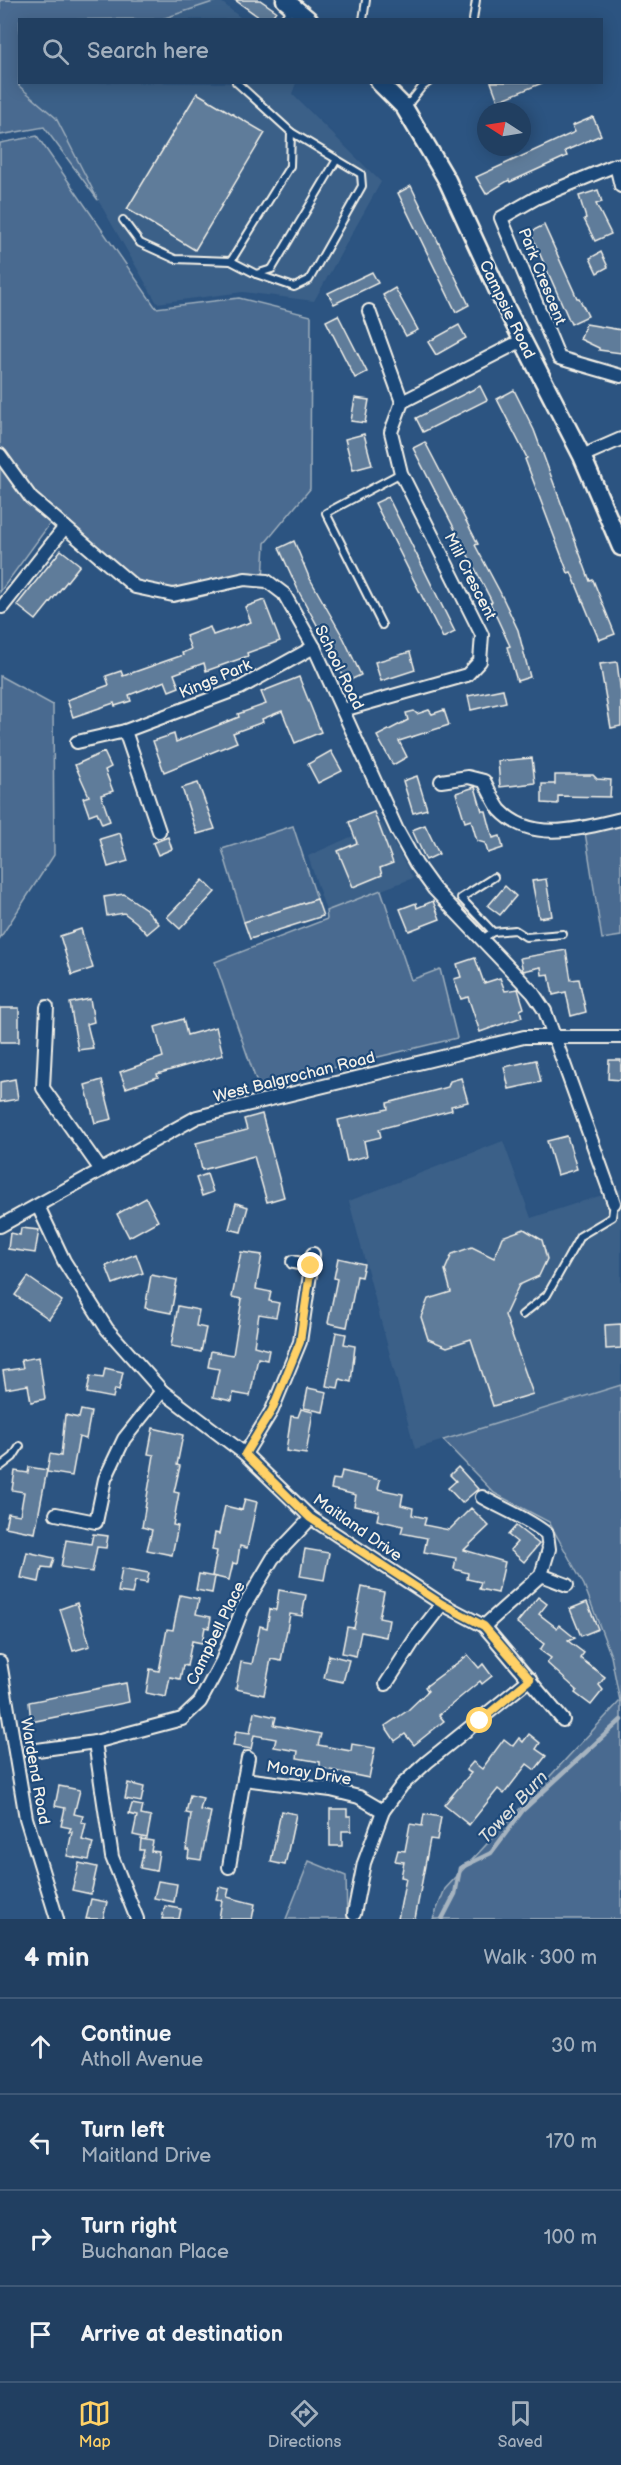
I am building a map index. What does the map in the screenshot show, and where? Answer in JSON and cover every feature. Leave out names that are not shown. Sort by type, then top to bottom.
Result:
[{"type":"main road","points":[[287,8],[305,18]]},
{"type":"main road","name":"Campsie Road","points":[[381,84],[405,109],[447,180],[523,340],[582,456],[621,547]]},
{"type":"street","name":"Park Crescent","points":[[621,186],[616,165],[536,198],[501,218],[559,358],[621,376]]},
{"type":"street","points":[[369,311],[402,402],[523,340]]},
{"type":"street","name":"Mill Crescent","points":[[343,710],[467,675],[480,661],[482,635],[400,473],[391,432],[402,402]]},
{"type":"street","points":[[582,456],[621,439]]},
{"type":"street","name":"School Road","points":[[0,455],[32,498],[135,587],[173,595],[245,579],[267,581],[284,594],[314,648],[397,830],[416,864],[434,889],[533,993],[545,1011],[614,1203]]},
{"type":"street","points":[[2,607],[65,527]]},
{"type":"street","name":"Kings Park","points":[[78,742],[125,731],[240,688],[314,648]]},
{"type":"street","points":[[125,731],[159,831]]},
{"type":"street","points":[[441,781],[468,777],[484,781],[500,810],[525,826],[554,832],[621,819]]},
{"type":"street","points":[[47,1007],[43,1088],[101,1170]]},
{"type":"street","name":"West Balgrochan Road","points":[[0,1226],[197,1116],[524,1037],[621,1037]]},
{"type":"street","name":"Maitland Drive","points":[[38,1206],[64,1261],[107,1329],[162,1391],[245,1454],[310,1518],[442,1604],[484,1626],[563,1720]]},
{"type":"street","points":[[245,1454],[272,1410],[300,1342],[312,1260],[293,1262]]},
{"type":"street","points":[[56,1514],[96,1522],[105,1479],[123,1439],[162,1391]]},
{"type":"street","points":[[482,1497],[535,1524],[547,1534],[549,1549],[541,1575],[484,1626]]},
{"type":"street","name":"Campbell Place","points":[[30,1751],[95,1742],[182,1719],[200,1702],[222,1661],[242,1610],[273,1558],[310,1518]]},
{"type":"street","points":[[541,1575],[567,1585]]},
{"type":"street","points":[[386,1684],[415,1639],[442,1604]]},
{"type":"street","name":"Wardend Road","points":[[0,1662],[26,1818],[57,1919]]},
{"type":"street","points":[[354,1914],[364,1863],[383,1811],[402,1785],[530,1679]]},
{"type":"street","points":[[95,1742],[112,1857],[136,1919]]},
{"type":"street","points":[[244,1779],[248,1758]]},
{"type":"street","name":"Moray Drive","points":[[229,1867],[244,1779],[331,1790],[359,1797],[383,1811]]},
{"type":"lane","points":[[363,18],[366,0]]},
{"type":"lane","points":[[473,18],[476,0]]},
{"type":"lane","points":[[123,220],[140,243],[175,259],[231,261],[256,274],[294,287],[309,280],[362,186],[360,174],[291,132],[238,84]]},
{"type":"lane","points":[[405,109],[421,85]]},
{"type":"lane","points":[[231,261],[290,166],[291,132]]},
{"type":"lane","points":[[256,274],[272,269],[336,161]]},
{"type":"lane","points":[[382,625],[326,513],[400,473]]},
{"type":"lane","points":[[493,932],[461,898],[494,877]]},
{"type":"lane","points":[[482,939],[493,932],[515,930],[526,937],[563,934]]},
{"type":"lane","points":[[522,1315],[547,1295],[580,1236],[612,1217],[614,1203]]},
{"type":"lane","points":[[0,1467],[13,1456],[20,1446]]},
{"type":"shaded area","points":[[0,0],[219,0],[165,18],[18,18],[18,84],[56,118],[98,200],[44,127],[0,135]]},
{"type":"shaded area","points":[[219,0],[241,18],[168,18]]},
{"type":"shaded area","points":[[20,84],[296,84],[292,94],[381,182],[314,301],[243,292],[157,303],[98,200],[56,118],[19,86]]},
{"type":"shaded area","points":[[37,136],[156,308],[239,298],[311,316],[310,489],[265,543],[263,581],[188,600],[135,587],[54,518],[0,592],[0,143]]},
{"type":"shaded area","points":[[0,676],[53,705],[54,855],[0,938]]},
{"type":"shaded area","points":[[382,823],[413,878],[326,911],[308,856]]},
{"type":"shaded area","points":[[293,826],[317,899],[244,922],[222,849]]},
{"type":"shaded area","points":[[621,826],[621,936],[602,939],[585,832]]},
{"type":"shaded area","points":[[381,890],[411,980],[440,969],[457,1038],[258,1086],[215,962],[327,919],[326,911]]},
{"type":"shaded area","points":[[503,1141],[531,1218],[621,1189],[621,1385],[415,1449],[349,1201]]},
{"type":"shaded area","points":[[621,1385],[621,1919],[433,1919],[445,1889],[620,1701],[611,1656],[584,1585],[549,1522],[494,1493],[443,1440]]},
{"type":"shaded area","points":[[309,1861],[346,1876],[347,1919],[286,1919]]},
{"type":"building","points":[[235,0],[260,0],[276,11],[271,18],[260,18]]},
{"type":"building","points":[[492,84],[540,84],[498,101]]},
{"type":"building","points":[[197,93],[265,133],[195,250],[127,209]]},
{"type":"building","points":[[593,117],[601,135],[565,151],[567,156],[510,182],[509,180],[486,194],[476,177],[522,156],[531,156],[531,152],[575,132],[572,126]]},
{"type":"building","points":[[411,186],[469,305],[456,312],[398,193]]},
{"type":"building","points":[[598,190],[602,202],[596,204],[611,234],[595,241],[584,219],[586,218],[579,196]]},
{"type":"building","points":[[544,225],[577,298],[588,316],[571,324],[530,232]]},
{"type":"building","points":[[601,252],[608,267],[597,273],[590,258]]},
{"type":"building","points":[[372,272],[378,283],[334,304],[328,293]]},
{"type":"building","points":[[395,288],[418,330],[406,336],[383,295]]},
{"type":"building","points":[[338,315],[367,372],[355,378],[326,321]]},
{"type":"building","points":[[586,324],[621,330],[621,353],[599,350],[580,339]]},
{"type":"building","points":[[459,325],[466,338],[436,355],[428,342]]},
{"type":"building","points":[[480,386],[487,400],[423,432],[416,418]]},
{"type":"building","points":[[514,390],[534,430],[590,581],[593,580],[615,634],[599,640],[571,572],[568,573],[525,459],[527,458],[497,399]]},
{"type":"building","points":[[355,398],[369,400],[365,423],[351,421]]},
{"type":"building","points":[[364,434],[372,465],[353,470],[345,439]]},
{"type":"building","points":[[425,442],[478,544],[475,545],[518,630],[530,677],[517,681],[507,647],[510,646],[490,603],[492,602],[413,448]]},
{"type":"building","points":[[388,497],[455,632],[443,638],[375,503]]},
{"type":"building","points":[[294,541],[309,577],[344,639],[361,675],[346,682],[279,548]]},
{"type":"building","points":[[61,550],[80,565],[36,620],[17,605]]},
{"type":"building","points":[[264,600],[280,641],[247,653],[248,656],[206,671],[204,663],[174,674],[179,687],[169,691],[165,681],[129,695],[131,701],[115,706],[114,703],[73,717],[67,700],[109,685],[106,676],[121,671],[123,676],[183,655],[182,653],[191,649],[186,636],[210,627],[213,635],[251,622],[245,607]]},
{"type":"building","points":[[410,652],[415,670],[381,681],[375,662]]},
{"type":"building","points":[[617,662],[621,694],[621,726],[611,728],[600,664]]},
{"type":"building","points":[[299,677],[321,732],[295,743],[282,711],[262,719],[263,722],[233,733],[237,742],[164,772],[153,741],[174,734],[176,742],[239,717],[238,714],[266,704],[261,692]]},
{"type":"building","points":[[503,689],[506,702],[471,710],[468,696]]},
{"type":"building","points":[[429,710],[432,714],[444,710],[449,725],[399,741],[407,757],[393,765],[377,736],[408,720],[406,713],[414,711],[417,714]]},
{"type":"building","points":[[331,751],[342,771],[318,783],[308,764]]},
{"type":"building","points":[[104,752],[111,767],[105,770],[113,791],[101,795],[110,821],[102,824],[97,812],[89,815],[83,798],[89,796],[75,765]]},
{"type":"building","points":[[532,758],[535,783],[500,787],[498,761]]},
{"type":"building","points":[[555,775],[593,775],[597,779],[611,780],[610,797],[558,796],[558,804],[542,803],[542,784],[555,784]]},
{"type":"building","points":[[417,776],[427,809],[413,813],[403,781]]},
{"type":"building","points":[[198,783],[215,829],[197,834],[182,788]]},
{"type":"building","points":[[475,787],[482,811],[486,811],[493,838],[500,836],[503,848],[488,853],[485,843],[477,841],[471,820],[465,822],[456,793]]},
{"type":"building","points":[[374,812],[393,863],[380,868],[382,875],[353,887],[338,851],[357,843],[349,822]]},
{"type":"building","points":[[425,825],[439,854],[426,860],[412,830]]},
{"type":"building","points":[[120,833],[128,861],[108,867],[100,839]]},
{"type":"building","points":[[168,837],[172,849],[158,855],[153,843]]},
{"type":"building","points":[[546,879],[552,916],[539,918],[532,881]]},
{"type":"building","points":[[203,880],[215,892],[180,929],[167,917]]},
{"type":"building","points":[[505,886],[516,896],[500,915],[488,906]]},
{"type":"building","points":[[124,894],[146,909],[159,924],[147,934],[124,913],[107,916],[104,897]]},
{"type":"building","points":[[317,899],[323,916],[250,939],[244,922]]},
{"type":"building","points":[[433,901],[440,919],[409,931],[400,909],[416,903],[417,908]]},
{"type":"building","points":[[81,929],[93,968],[72,975],[60,936]]},
{"type":"building","points":[[566,950],[571,980],[579,979],[586,1012],[571,1016],[566,992],[553,995],[549,974],[542,975],[541,967],[523,971],[520,958]]},
{"type":"building","points":[[475,958],[484,983],[500,978],[505,991],[518,989],[524,1008],[520,1010],[522,1017],[480,1032],[468,997],[461,999],[454,979],[461,977],[457,964]]},
{"type":"building","points":[[90,999],[94,1022],[87,1024],[93,1048],[78,1050],[70,1003]]},
{"type":"building","points":[[0,1008],[19,1008],[19,1042],[0,1042]]},
{"type":"building","points":[[183,1019],[187,1035],[216,1027],[223,1055],[157,1074],[158,1077],[126,1088],[120,1072],[163,1057],[155,1027]]},
{"type":"building","points":[[536,1060],[541,1082],[509,1089],[504,1067]]},
{"type":"building","points":[[609,1060],[621,1060],[621,1080],[608,1079]]},
{"type":"building","points":[[461,1078],[468,1102],[451,1106],[452,1110],[379,1129],[381,1137],[364,1141],[367,1156],[347,1161],[338,1120],[388,1109],[387,1103],[448,1087],[450,1081]]},
{"type":"building","points":[[15,1079],[18,1099],[0,1102],[0,1082]]},
{"type":"building","points":[[102,1080],[112,1119],[95,1123],[85,1085]]},
{"type":"building","points":[[262,1114],[284,1197],[267,1202],[254,1156],[202,1170],[196,1143],[247,1130],[244,1119]]},
{"type":"building","points":[[567,1136],[577,1169],[557,1175],[547,1141]]},
{"type":"building","points":[[207,1174],[213,1192],[202,1196],[196,1178]]},
{"type":"building","points":[[146,1198],[158,1221],[129,1237],[117,1214]]},
{"type":"building","points":[[236,1203],[248,1207],[241,1232],[229,1229]]},
{"type":"building","points":[[21,1228],[39,1230],[35,1253],[8,1249],[10,1233],[20,1235]]},
{"type":"building","points":[[524,1229],[542,1240],[547,1259],[539,1276],[519,1285],[505,1315],[533,1394],[493,1406],[471,1339],[447,1347],[428,1339],[421,1317],[428,1299],[451,1292],[445,1270],[452,1254],[472,1247],[494,1258],[502,1237]]},
{"type":"building","points":[[241,1252],[262,1255],[256,1289],[271,1292],[269,1301],[279,1303],[276,1317],[259,1314],[254,1346],[269,1350],[267,1360],[258,1358],[250,1396],[233,1393],[232,1401],[213,1397],[219,1369],[208,1367],[211,1351],[233,1355],[242,1299],[232,1297]]},
{"type":"building","points":[[136,1254],[143,1273],[113,1284],[106,1266]]},
{"type":"building","points":[[338,1258],[364,1264],[361,1277],[357,1276],[347,1327],[328,1323],[337,1279],[334,1278]]},
{"type":"building","points":[[151,1275],[177,1280],[171,1313],[145,1308]]},
{"type":"building","points":[[28,1277],[62,1301],[49,1319],[15,1295]]},
{"type":"building","points":[[178,1306],[199,1310],[196,1326],[206,1328],[201,1352],[171,1346]]},
{"type":"building","points":[[621,1324],[621,1348],[606,1349],[605,1325]]},
{"type":"building","points":[[336,1332],[346,1334],[344,1344],[355,1346],[351,1382],[340,1379],[338,1388],[326,1386]]},
{"type":"building","points":[[39,1357],[45,1399],[31,1402],[28,1385],[6,1389],[3,1371],[23,1368],[21,1360]]},
{"type":"building","points":[[105,1368],[123,1372],[119,1390],[115,1389],[113,1398],[87,1393],[90,1376],[103,1378]]},
{"type":"building","points":[[308,1388],[327,1392],[323,1412],[304,1408]]},
{"type":"building","points":[[301,1409],[313,1412],[306,1454],[286,1451],[291,1416],[298,1417]]},
{"type":"building","points":[[81,1410],[91,1412],[86,1439],[79,1437],[72,1476],[47,1472],[50,1454],[61,1456],[65,1415],[79,1418]]},
{"type":"building","points":[[153,1428],[183,1435],[177,1465],[180,1466],[174,1492],[179,1493],[173,1525],[178,1526],[172,1555],[147,1550],[152,1530],[142,1527],[154,1455],[148,1454]]},
{"type":"building","points":[[29,1467],[47,1470],[35,1533],[5,1527],[8,1513],[20,1515],[24,1492],[12,1490],[15,1471],[28,1473]]},
{"type":"building","points":[[458,1467],[478,1489],[462,1503],[448,1488],[456,1481],[450,1475]]},
{"type":"building","points":[[342,1471],[380,1480],[378,1489],[403,1494],[401,1505],[413,1508],[412,1515],[426,1518],[424,1525],[449,1530],[471,1508],[489,1526],[464,1550],[505,1562],[498,1593],[479,1589],[481,1582],[467,1579],[468,1573],[454,1569],[456,1558],[424,1552],[427,1538],[401,1533],[403,1526],[377,1520],[379,1511],[354,1506],[356,1495],[331,1489],[333,1479],[340,1480]]},
{"type":"building","points":[[245,1499],[257,1502],[247,1548],[240,1546],[237,1564],[233,1563],[229,1580],[212,1576],[217,1551],[212,1550],[215,1533],[219,1534],[225,1506],[242,1510]]},
{"type":"building","points":[[516,1526],[539,1544],[524,1562],[510,1550],[517,1542],[508,1535]]},
{"type":"building","points":[[93,1534],[108,1536],[106,1548],[97,1547],[92,1572],[61,1567],[66,1540],[91,1544]]},
{"type":"building","points":[[305,1549],[329,1553],[324,1580],[300,1576]]},
{"type":"building","points":[[27,1552],[54,1558],[51,1568],[42,1567],[39,1582],[21,1578]]},
{"type":"building","points":[[122,1568],[149,1573],[147,1583],[135,1581],[132,1594],[118,1592]]},
{"type":"building","points":[[199,1574],[215,1577],[212,1593],[196,1590]]},
{"type":"building","points":[[362,1587],[384,1592],[379,1618],[389,1620],[386,1637],[361,1632],[356,1656],[342,1653],[347,1627],[354,1628]]},
{"type":"building","points":[[279,1590],[306,1595],[302,1616],[290,1614],[281,1661],[271,1659],[264,1695],[236,1689],[241,1662],[252,1664],[260,1626],[267,1628],[270,1609],[276,1610]]},
{"type":"building","points":[[180,1595],[199,1599],[196,1614],[211,1617],[209,1628],[205,1627],[202,1643],[192,1641],[187,1666],[183,1665],[180,1679],[170,1677],[166,1697],[146,1693],[150,1669],[159,1671],[167,1629],[173,1630]]},
{"type":"building","points":[[538,1597],[547,1604],[539,1614],[557,1628],[559,1625],[575,1638],[568,1641],[584,1653],[580,1658],[605,1677],[599,1685],[603,1690],[591,1705],[575,1693],[577,1690],[547,1663],[551,1658],[540,1650],[544,1644],[517,1623]]},
{"type":"building","points":[[587,1602],[598,1629],[581,1636],[570,1609]]},
{"type":"building","points":[[77,1603],[90,1646],[73,1651],[60,1609]]},
{"type":"building","points":[[329,1655],[349,1660],[343,1682],[324,1678]]},
{"type":"building","points":[[468,1655],[479,1668],[483,1664],[492,1676],[482,1684],[480,1681],[439,1715],[444,1721],[414,1745],[405,1734],[395,1741],[385,1726],[407,1711],[428,1691],[425,1687]]},
{"type":"building","points":[[126,1683],[129,1702],[31,1722],[29,1702]]},
{"type":"building","points":[[254,1712],[276,1717],[274,1725],[321,1734],[318,1745],[351,1751],[352,1744],[375,1748],[369,1778],[320,1768],[320,1762],[297,1758],[298,1751],[274,1747],[276,1739],[254,1735],[251,1749],[233,1746],[236,1731],[250,1733]]},
{"type":"building","points":[[529,1734],[540,1743],[536,1749],[546,1756],[535,1770],[527,1764],[504,1794],[498,1789],[469,1825],[444,1805],[471,1773],[466,1770],[473,1762],[482,1769],[504,1739],[513,1746],[519,1738],[523,1742]]},
{"type":"building","points":[[128,1783],[144,1787],[141,1802],[125,1799]]},
{"type":"building","points":[[59,1786],[80,1790],[74,1814],[83,1816],[81,1822],[86,1823],[82,1840],[93,1843],[89,1860],[67,1856],[72,1832],[69,1832],[71,1828],[61,1826],[65,1808],[55,1806]]},
{"type":"building","points":[[190,1795],[203,1798],[200,1810],[211,1812],[201,1860],[188,1858],[189,1850],[186,1850],[191,1814],[186,1813]]},
{"type":"building","points":[[132,1804],[143,1806],[141,1815],[151,1817],[147,1838],[133,1835],[137,1816],[129,1814]]},
{"type":"building","points":[[330,1809],[347,1809],[347,1816],[351,1816],[351,1831],[342,1831],[342,1846],[330,1846]]},
{"type":"building","points":[[281,1811],[296,1814],[285,1865],[271,1862]]},
{"type":"building","points":[[424,1814],[441,1817],[437,1840],[430,1839],[415,1919],[398,1919],[406,1878],[401,1877],[404,1862],[395,1861],[398,1850],[405,1851],[410,1824],[422,1826]]},
{"type":"building","points":[[141,1839],[153,1841],[151,1851],[159,1852],[156,1871],[140,1868],[144,1850],[140,1850]]},
{"type":"building","points":[[79,1863],[97,1867],[91,1894],[72,1890]]},
{"type":"building","points":[[158,1881],[177,1884],[174,1902],[154,1898]]},
{"type":"building","points":[[219,1887],[229,1889],[227,1897],[255,1904],[252,1919],[219,1919],[222,1900],[216,1899]]},
{"type":"building","points":[[91,1899],[107,1902],[103,1919],[86,1919]]},
{"type":"building","points":[[165,1906],[181,1909],[179,1919],[162,1919]]},
{"type":"waterway","name":"Tower Burn","points":[[442,1919],[455,1894],[460,1868],[491,1853],[523,1810],[621,1720]]},
{"type":"route","points":[[311,1266],[300,1342],[272,1410],[245,1454],[310,1518],[442,1604],[484,1626],[530,1679],[480,1721]]}]
